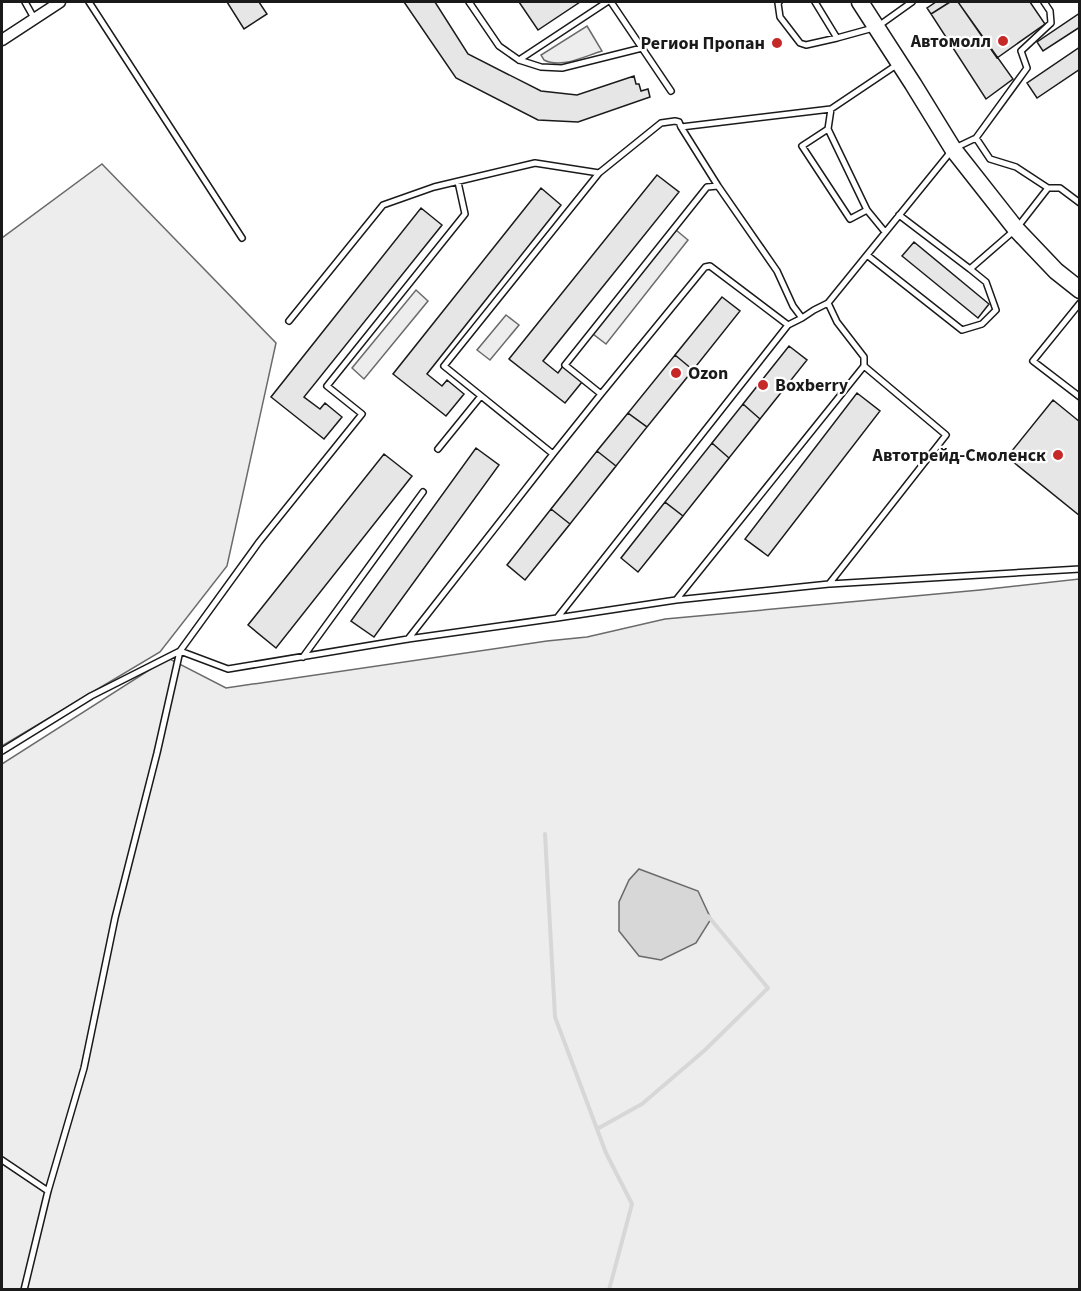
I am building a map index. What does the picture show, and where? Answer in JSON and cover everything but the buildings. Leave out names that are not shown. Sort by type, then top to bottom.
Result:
[{"type":"main road","points":[[860,2],[952,148],[1016,229],[1056,271],[1080,290]]},
{"type":"street","points":[[2,40],[60,2]]},
{"type":"lane","points":[[25,2],[34,18]]},
{"type":"lane","points":[[89,2],[242,238]]},
{"type":"lane","points":[[469,2],[499,46],[519,60],[542,67],[562,68],[642,48]]},
{"type":"lane","points":[[519,60],[609,2],[671,92]]},
{"type":"lane","points":[[779,2],[780,17],[800,43],[806,45],[877,27],[912,2]]},
{"type":"lane","points":[[814,2],[837,38]]},
{"type":"lane","points":[[556,618],[788,325],[828,303],[952,148],[976,138],[1027,68],[1021,51],[1051,23],[1050,11],[1044,2]]},
{"type":"lane","points":[[681,127],[831,108],[900,63]]},
{"type":"lane","points":[[831,108],[828,129],[867,210],[885,232]]},
{"type":"lane","points":[[553,454],[444,366],[599,173],[661,123],[679,122],[718,186],[777,271],[793,306],[802,318]]},
{"type":"lane","points":[[828,129],[801,146],[850,219],[867,210]]},
{"type":"lane","points":[[976,138],[990,159],[1016,166],[1048,188],[1060,188],[1080,203]]},
{"type":"lane","points":[[288,321],[383,205],[434,187],[535,163],[599,173]]},
{"type":"lane","points":[[24,1290],[48,1191],[84,1068],[115,918],[180,651],[259,542],[362,414],[327,386],[465,214],[458,182]]},
{"type":"lane","points":[[601,394],[565,364],[707,187],[718,186]]},
{"type":"lane","points":[[970,269],[1016,229],[1048,188]]},
{"type":"lane","points":[[867,255],[962,330],[982,324],[996,310],[986,282],[899,215]]},
{"type":"lane","points":[[408,639],[553,454],[705,267],[710,266],[788,325]]},
{"type":"lane","points":[[676,600],[864,366],[864,357],[837,322],[828,303]]},
{"type":"lane","points":[[1080,303],[1034,361],[1080,397]]},
{"type":"lane","points":[[829,584],[946,435],[864,366]]},
{"type":"lane","points":[[438,449],[481,396]]},
{"type":"lane","points":[[303,657],[423,492]]},
{"type":"lane","points":[[2,751],[91,696],[180,651],[228,669],[408,639],[676,600],[829,584],[1080,569]]},
{"type":"lane","points":[[2,1160],[48,1191]]},
{"type":"shaded area","points":[[587,26],[602,51],[565,62],[544,60],[541,55]]},
{"type":"shaded area","points":[[102,164],[276,343],[227,566],[160,652],[2,746],[2,238]]},
{"type":"shaded area","points":[[676,230],[688,240],[606,344],[593,334]]},
{"type":"shaded area","points":[[416,290],[428,301],[364,379],[352,368]]},
{"type":"shaded area","points":[[506,315],[519,325],[490,360],[477,350]]},
{"type":"shaded area","points":[[1079,579],[1079,1289],[2,1290],[2,764],[168,658],[226,688],[587,637],[665,619]]},
{"type":"shaded area","points":[[639,869],[698,891],[711,919],[696,943],[661,960],[639,956],[619,931],[619,902],[629,880]]},
{"type":"waterway","points":[[545,834],[555,1017],[606,1153],[632,1204],[609,1290]]},
{"type":"waterway","points":[[597,1129],[642,1104],[705,1050],[768,988],[708,916]]},
{"type":"place","name":"Автомолл","points":[[1003,41]]},
{"type":"place","name":"Регион Пропан","points":[[777,43]]},
{"type":"place","name":"Ozon","points":[[676,373]]},
{"type":"place","name":"Boxberry","points":[[763,385]]},
{"type":"place","name":"Автотрейд-Смоленск","points":[[1058,455]]}]
